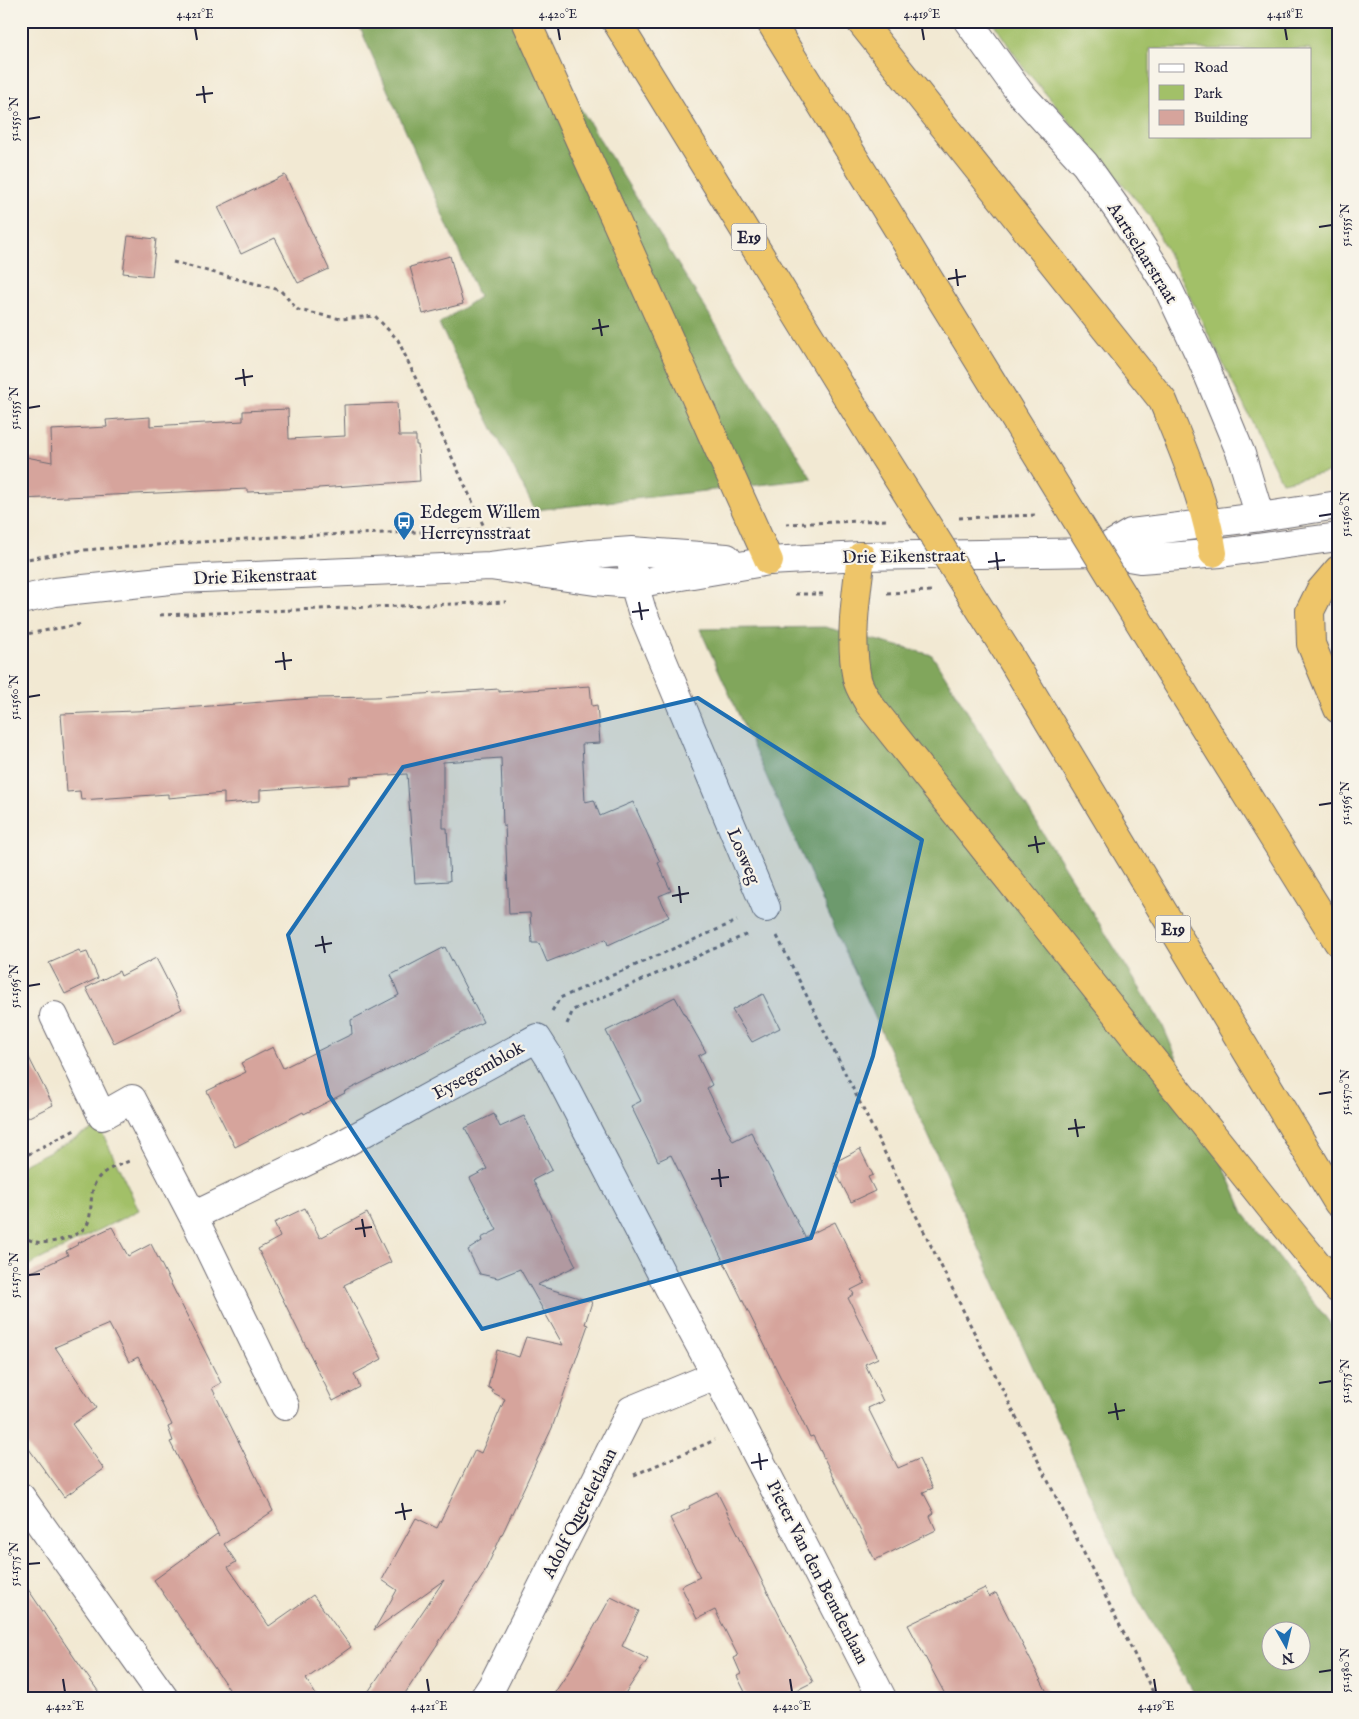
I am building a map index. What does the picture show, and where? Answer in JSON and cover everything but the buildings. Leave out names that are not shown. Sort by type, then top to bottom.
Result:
[{"type":"highway","points":[[526,21],[769,561]]},
{"type":"highway","name":"E19","points":[[616,21],[1008,655],[1338,1203]]},
{"type":"highway","points":[[770,21],[1338,942]]},
{"type":"highway","points":[[860,21],[1163,401],[1183,448],[1209,524],[1213,553]]},
{"type":"highway","points":[[861,556],[856,595],[855,659],[857,681],[869,704],[1264,1200],[1338,1289]]},
{"type":"highway","points":[[1338,570],[1320,591],[1310,610],[1311,644],[1338,709]]},
{"type":"street","name":"Aartselaarstraat","points":[[968,21],[1020,93],[1085,164],[1122,216],[1166,284],[1202,360],[1241,454],[1260,517]]},
{"type":"street","name":"Drie Eikenstraat","points":[[1099,552],[1131,533],[1209,524],[1338,505]]},
{"type":"street","name":"Drie Eikenstraat","points":[[490,566],[595,581],[634,584],[769,561],[861,556],[1099,552],[1140,559],[1213,553],[1338,537]]},
{"type":"street","name":"Drie Eikenstraat","points":[[21,600],[54,592],[180,579],[490,566],[632,551],[769,561]]},
{"type":"street","name":"Losweg","points":[[632,551],[634,584],[642,611],[769,916]]},
{"type":"street","points":[[54,1016],[102,1116],[132,1099],[193,1216],[285,1406]]},
{"type":"street","name":"Eysegemblok","points":[[193,1216],[544,1049],[669,1288]]},
{"type":"street","name":"Pieter Van den Bemdenlaan","points":[[669,1288],[716,1375],[882,1698]]},
{"type":"street","name":"Adolf Queteletlaan","points":[[484,1698],[492,1686],[631,1410],[716,1375]]},
{"type":"street","points":[[21,1497],[164,1698]]},
{"type":"path","points":[[173,262],[280,290],[298,310],[341,319],[375,316],[398,340],[485,529]]},
{"type":"path","points":[[950,518],[1040,515]]},
{"type":"path","points":[[752,525],[891,520]]},
{"type":"path","points":[[21,560],[83,550],[290,536],[514,529]]},
{"type":"path","points":[[544,1049],[560,998],[769,916]]},
{"type":"path","points":[[544,1049],[573,1010],[769,916]]},
{"type":"path","points":[[769,916],[1156,1698]]},
{"type":"path","points":[[21,1158],[102,1116]]},
{"type":"path","points":[[21,1236],[37,1242],[56,1241],[74,1236],[88,1225],[91,1211],[91,1193],[102,1174],[157,1147]]},
{"type":"path","points":[[596,1478],[635,1475],[743,1427]]},
{"type":"highlighted area","points":[[698,698],[922,840],[873,1056],[811,1238],[482,1329],[329,1095],[288,935],[403,767]]},
{"type":"green space","points":[[357,21],[526,21],[812,479],[535,510],[439,324],[479,297]]},
{"type":"green space","points":[[992,21],[1338,21],[1338,470],[1282,482],[1149,215],[1023,67]]},
{"type":"green space","points":[[825,627],[932,655],[1162,1024],[1245,1215],[1338,1333],[1338,1698],[1197,1698],[1135,1594],[700,629]]},
{"type":"green space","points":[[99,1126],[139,1210],[21,1269],[21,1166]]},
{"type":"place","name":"Edegem Willem Herreynsstraat","points":[[404,541]]}]
